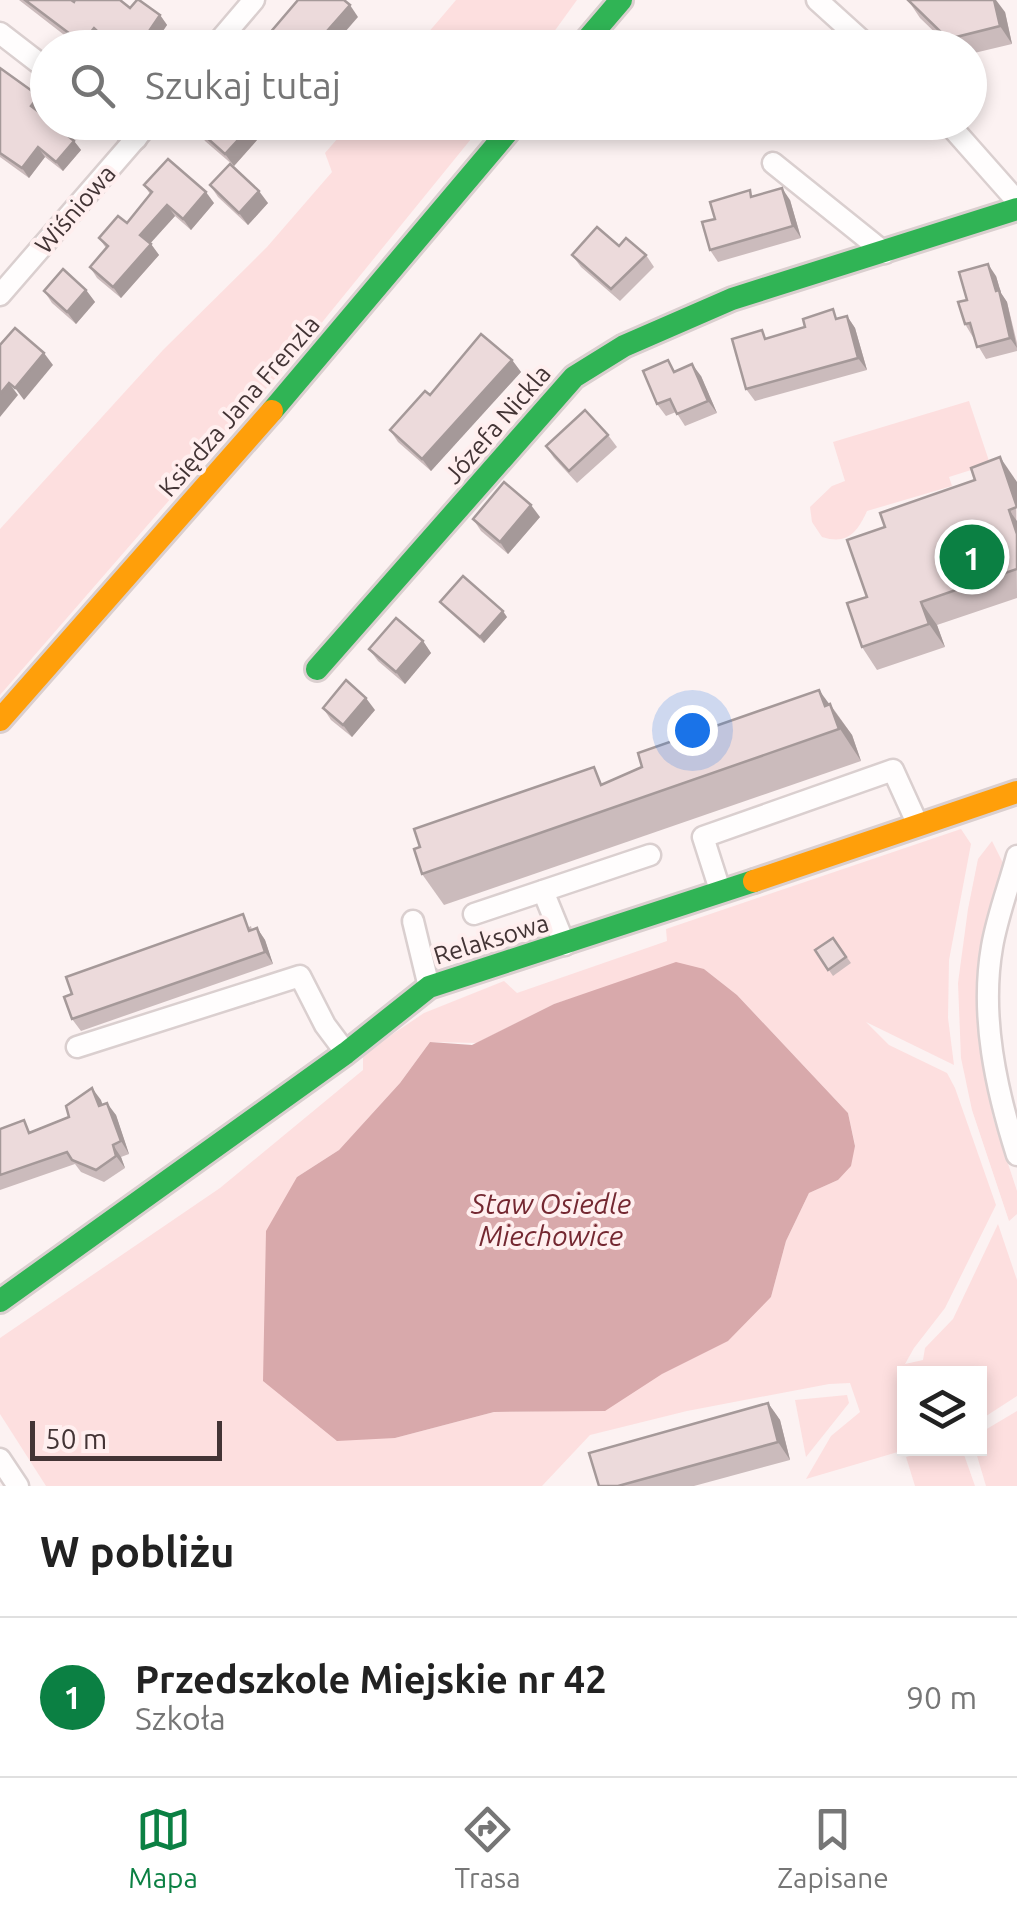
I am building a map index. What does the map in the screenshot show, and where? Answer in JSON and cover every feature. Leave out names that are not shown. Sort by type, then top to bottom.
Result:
[{"type":"street","points":[[229,30],[254,0]]},
{"type":"street","points":[[595,30],[621,0]]},
{"type":"street","points":[[817,0],[850,30]]},
{"type":"street","points":[[0,33],[30,56]]},
{"type":"street","name":"Wiśniowa","points":[[0,295],[136,140]]},
{"type":"street","name":"Księdza Jana Frenzla","points":[[0,720],[227,464],[501,140]]},
{"type":"street","name":"Józefa Nickla","points":[[316,669],[574,378],[630,341],[692,313],[886,253],[1017,205],[962,140]]},
{"type":"street","points":[[773,163],[886,253]]},
{"type":"street","points":[[720,890],[703,837],[893,770],[918,825]]},
{"type":"street","name":"Relaksowa","points":[[0,1302],[346,1054],[429,987],[1017,792]]},
{"type":"street","points":[[474,914],[650,855]]},
{"type":"street","points":[[1017,856],[992,948],[988,1026],[1002,1110],[1017,1155]]},
{"type":"street","points":[[543,890],[565,945]]},
{"type":"street","points":[[413,921],[429,987]]},
{"type":"street","points":[[77,1047],[300,976],[325,1025],[346,1054]]},
{"type":"street","points":[[0,1459],[18,1486]]},
{"type":"shaded area","points":[[456,0],[577,0],[555,30],[430,30]]},
{"type":"shaded area","points":[[336,140],[470,140],[298,352],[0,695],[0,529],[163,350],[267,247],[332,172],[325,153]]},
{"type":"shaded area","points":[[969,401],[990,464],[949,477],[952,486],[867,511],[855,531],[845,538],[822,537],[812,522],[810,507],[832,486],[845,481],[833,442]]},
{"type":"shaded area","points":[[961,829],[971,844],[949,960],[948,1018],[954,1065],[866,1022],[889,1045],[947,1073],[996,1205],[945,1308],[905,1364],[923,1360],[925,1348],[953,1319],[998,1224],[1017,1280],[1017,1396],[987,1415],[987,1366],[897,1366],[897,1452],[806,1479],[831,1436],[860,1412],[850,1383],[687,1411],[590,1435],[542,1486],[46,1486],[0,1414],[0,1338],[220,1188],[363,1070],[363,1054],[424,1013],[504,981],[517,993],[667,941],[666,929]],"holes":[[[704,969],[737,995],[848,1113],[855,1145],[838,1180],[809,1193],[786,1241],[771,1297],[605,1410],[494,1412],[395,1438],[297,1177],[339,1150],[400,1083],[430,1042],[477,1043],[554,1004],[598,990]]]},
{"type":"shaded area","points":[[992,841],[1003,863],[985,935],[977,990],[979,1042],[993,1118],[1017,1191],[1017,1214],[1009,1221],[972,1110],[961,1058],[958,983],[968,909],[978,859]]},
{"type":"shaded area","points":[[847,1395],[849,1403],[806,1457],[795,1400]]},
{"type":"shaded area","points":[[1017,1411],[1017,1486],[986,1486],[977,1456],[987,1456],[987,1429]]},
{"type":"shaded area","points":[[964,1456],[975,1486],[915,1486],[906,1457]]},
{"type":"water","name":"Staw Osiedle Miechowice","points":[[676,962],[704,969],[737,995],[848,1113],[855,1146],[851,1166],[838,1180],[809,1193],[786,1241],[771,1297],[728,1341],[662,1374],[605,1411],[494,1412],[395,1438],[337,1441],[263,1381],[266,1231],[297,1177],[339,1150],[400,1083],[430,1042],[472,1045],[554,1004]]},
{"type":"building","points":[[25,0],[120,0],[130,8],[139,0],[160,15],[150,30],[65,30]]},
{"type":"building","points":[[298,0],[344,0],[350,5],[328,30],[272,30]]},
{"type":"building","points":[[908,0],[994,0],[1000,26],[939,30]]},
{"type":"building","points":[[0,68],[30,90],[30,140],[74,141],[56,162],[38,147],[22,168],[0,153]]},
{"type":"building","points":[[209,140],[238,140],[225,154]]},
{"type":"building","points":[[168,159],[206,192],[183,219],[167,205],[140,235],[151,244],[113,287],[90,267],[108,246],[99,238],[118,216],[127,223],[152,192],[144,185]]},
{"type":"building","points":[[230,164],[259,191],[239,213],[210,185]]},
{"type":"building","points":[[782,188],[793,226],[710,250],[702,222],[715,219],[710,202],[750,190],[751,197]]},
{"type":"building","points":[[597,227],[619,246],[626,238],[646,255],[611,289],[572,255]]},
{"type":"building","points":[[988,264],[996,291],[999,290],[1010,338],[977,347],[958,302],[967,300],[959,272]]},
{"type":"building","points":[[63,269],[86,290],[67,312],[44,291]]},
{"type":"building","points":[[833,309],[836,319],[847,316],[858,358],[746,389],[732,339],[762,330],[765,339],[805,327],[803,319]]},
{"type":"building","points":[[15,328],[44,353],[15,388],[9,383],[0,394],[0,345]]},
{"type":"building","points":[[481,334],[512,360],[422,459],[390,430],[425,391],[430,395]]},
{"type":"building","points":[[668,360],[674,372],[692,364],[708,401],[677,414],[670,399],[657,404],[643,371]]},
{"type":"building","points":[[585,410],[608,435],[569,471],[546,446]]},
{"type":"building","points":[[1000,457],[1017,507],[1009,510],[1017,534],[1017,569],[921,602],[929,624],[862,647],[847,603],[867,597],[847,540],[885,527],[880,513],[975,480],[971,468]]},
{"type":"building","points":[[504,482],[531,505],[500,542],[473,519]]},
{"type":"building","points":[[463,576],[503,611],[480,637],[440,602]]},
{"type":"building","points":[[396,618],[423,641],[396,672],[369,649]]},
{"type":"building","points":[[346,680],[366,698],[343,725],[323,708]]},
{"type":"building","points":[[819,690],[825,706],[830,704],[839,729],[422,874],[414,849],[420,847],[414,829],[594,767],[601,785],[642,767],[638,753]]},
{"type":"building","points":[[243,914],[249,931],[257,928],[265,952],[72,1019],[64,997],[72,994],[66,977]]},
{"type":"building","points":[[833,938],[846,957],[828,970],[815,950]]},
{"type":"building","points":[[92,1088],[99,1106],[107,1103],[121,1141],[113,1145],[116,1156],[96,1170],[72,1160],[67,1152],[0,1175],[0,1129],[24,1120],[29,1133],[69,1117],[66,1106]]},
{"type":"building","points":[[768,1403],[778,1442],[618,1486],[599,1486],[589,1453]]},
{"type":"traffic: fast","points":[[595,30],[621,0]]},
{"type":"traffic: fast","points":[[272,411],[501,140]]},
{"type":"traffic: fast","points":[[317,669],[574,377],[624,346],[732,299],[1017,209]]},
{"type":"traffic: fast","points":[[0,1301],[346,1053],[429,987],[754,881]]},
{"type":"traffic: slow","points":[[0,720],[272,411]]},
{"type":"traffic: slow","points":[[754,881],[1017,792]]},
{"type":"place","name":"Przedszkole Miejskie nr 42","points":[[972,557]]}]
